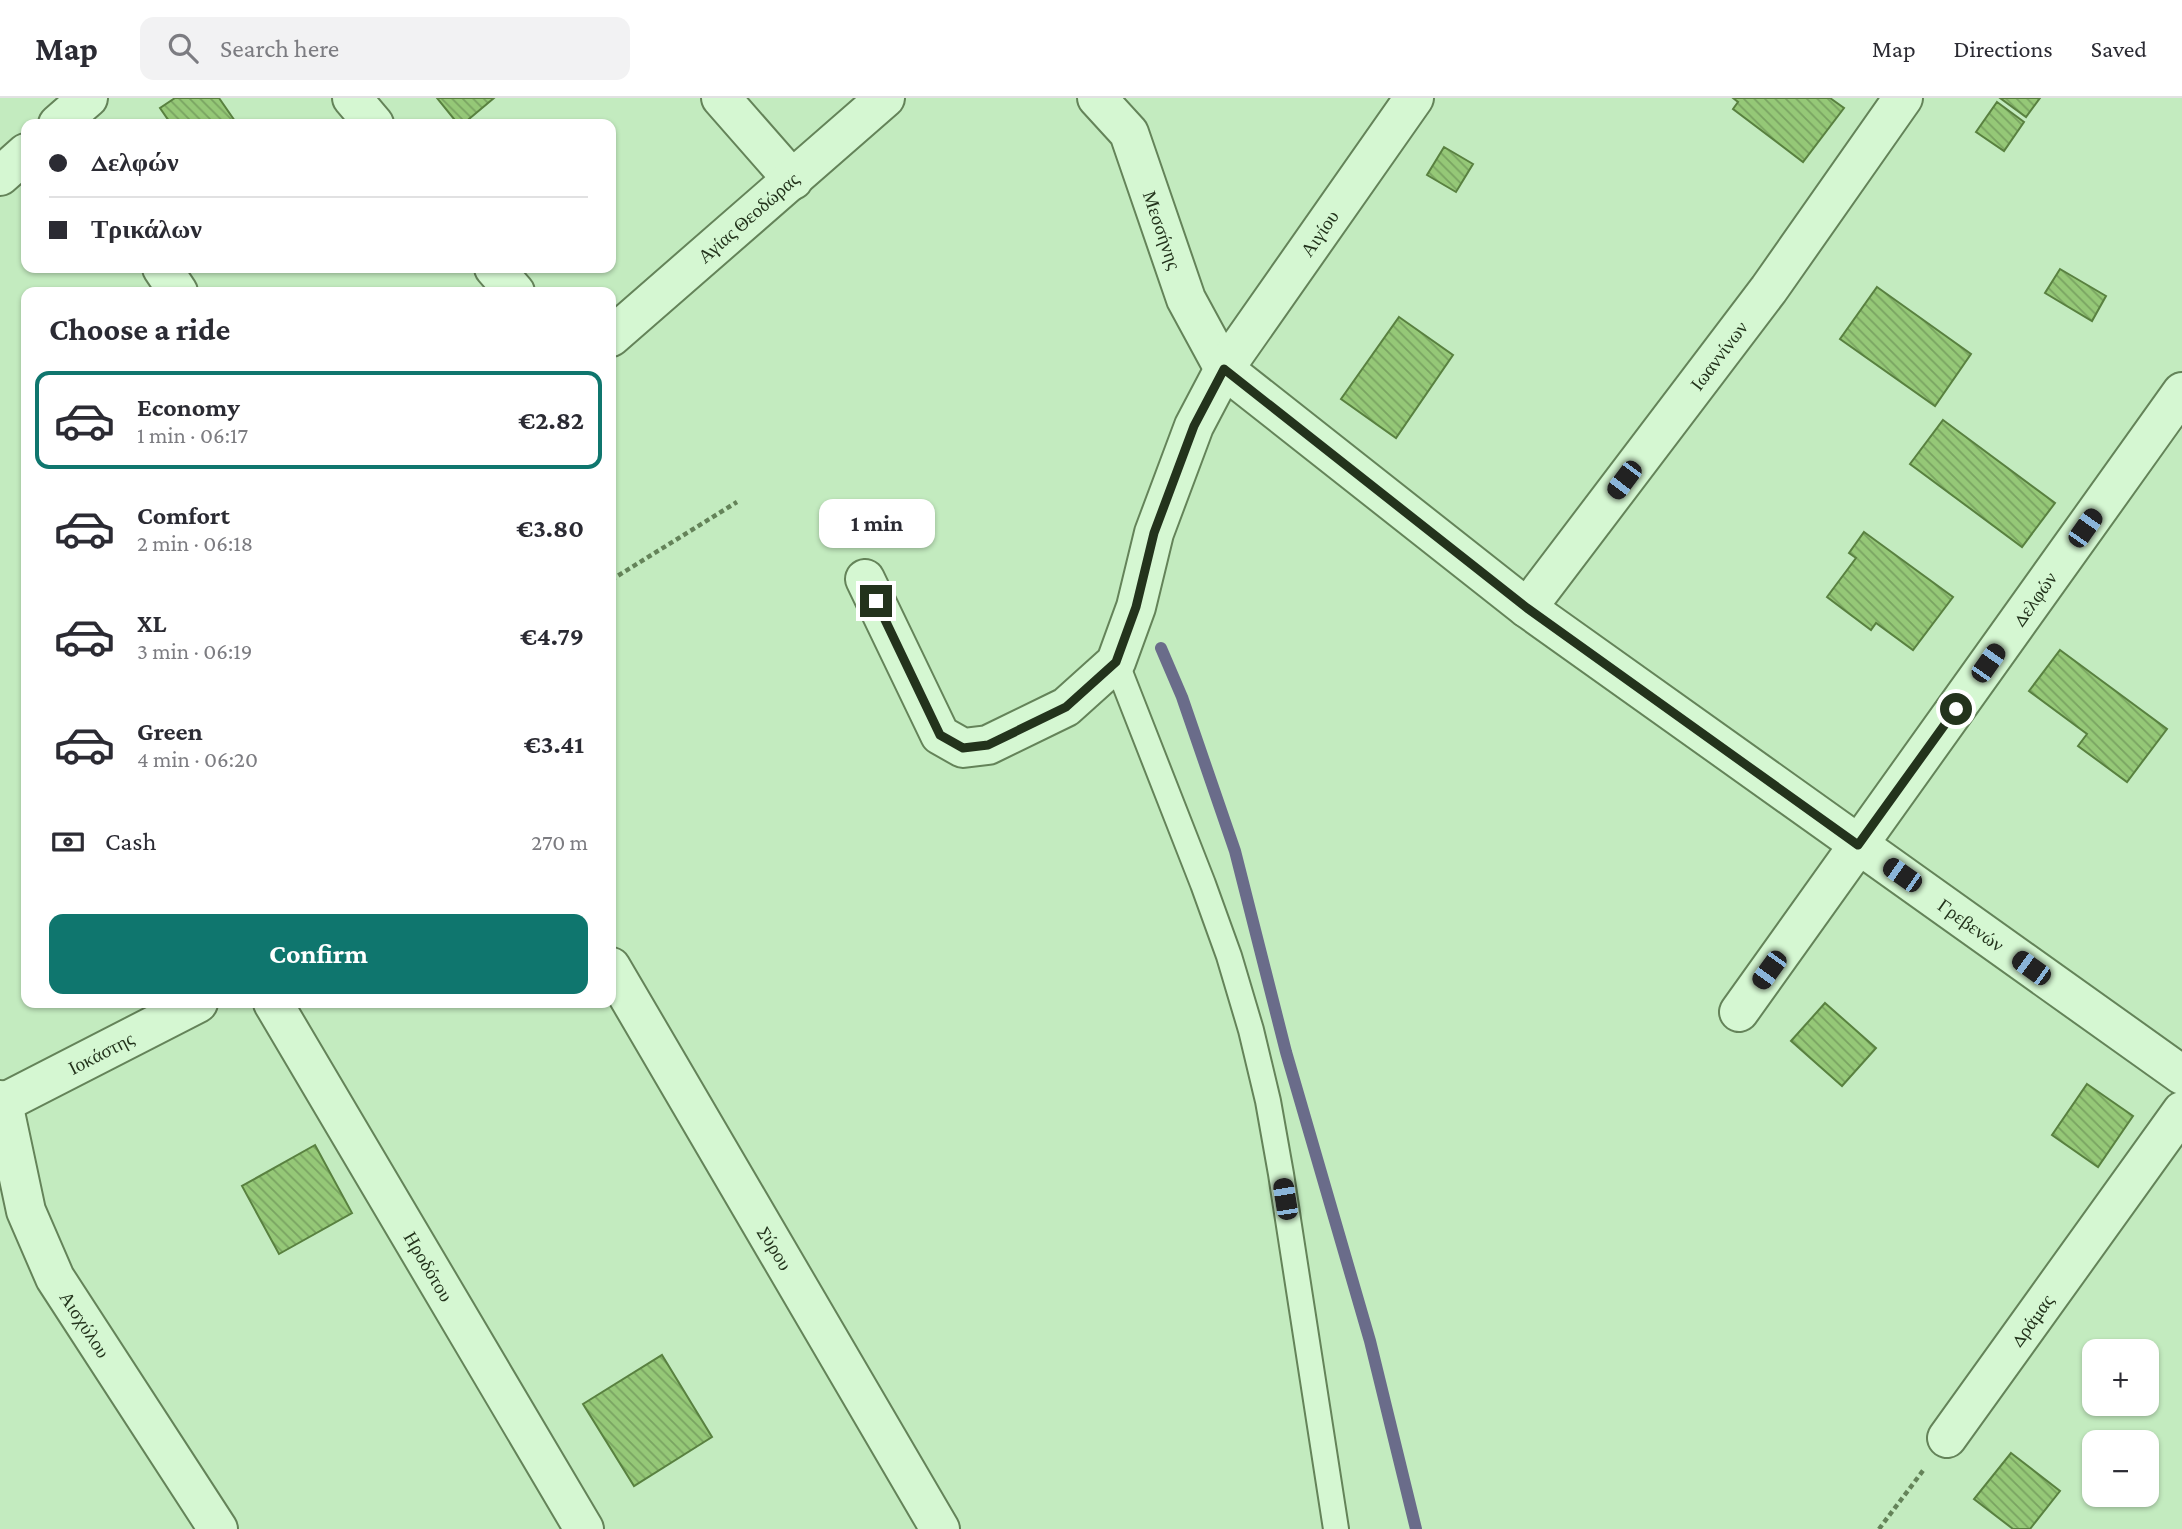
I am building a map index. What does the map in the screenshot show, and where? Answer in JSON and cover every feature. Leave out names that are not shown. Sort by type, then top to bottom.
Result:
[{"type":"street","points":[[352,98],[370,119]]},
{"type":"street","points":[[721,98],[793,180]]},
{"type":"street","name":"Αγίας Θεοδώρας","points":[[616,333],[885,98]]},
{"type":"street","name":"Μεσσήνης","points":[[1097,98],[1129,133],[1186,299],[1224,369]]},
{"type":"street","name":"Αιγίου","points":[[1116,662],[1136,607],[1154,533],[1194,426],[1224,369],[1414,98]]},
{"type":"street","name":"Ιωαννίνων","points":[[1527,608],[1769,289],[1903,98]]},
{"type":"street","points":[[0,176],[21,157]]},
{"type":"street","points":[[498,273],[511,287]]},
{"type":"street","name":"Γρεβενών","points":[[1224,369],[1527,608],[2182,1075]]},
{"type":"street","name":"Δελφών","points":[[1739,1012],[2182,392]]},
{"type":"street","points":[[865,579],[940,735],[963,748],[988,745],[1066,707],[1116,662]]},
{"type":"street","name":"Σύρου","points":[[616,976],[926,1524]]},
{"type":"street","name":"Ιοκάστης","points":[[2,1102],[188,1008]]},
{"type":"street","name":"Ηροδότου","points":[[276,1008],[584,1529]]},
{"type":"street","name":"Αισχύλου","points":[[2,1102],[26,1211],[55,1278],[218,1529]]},
{"type":"street","name":"Δράμας","points":[[1947,1438],[2182,1111]]},
{"type":"lane","points":[[1116,662],[1203,884],[1229,956],[1251,1030],[1268,1101],[1281,1174],[1336,1529]]},
{"type":"path","points":[[616,577],[737,502]]},
{"type":"path","points":[[1879,1529],[1947,1438]]},
{"type":"building","points":[[175,98],[219,98],[234,119],[168,119],[160,108]]},
{"type":"building","points":[[437,98],[494,98],[469,119],[454,119]]},
{"type":"building","points":[[1733,98],[1830,98],[1844,108],[1803,162],[1733,109],[1738,102]]},
{"type":"building","points":[[2000,98],[2040,98],[2026,117]]},
{"type":"building","points":[[1997,102],[2024,122],[2004,151],[1976,132]]},
{"type":"building","points":[[1444,147],[1473,164],[1456,192],[1427,175]]},
{"type":"building","points":[[2060,269],[2106,296],[2092,321],[2045,293]]},
{"type":"building","points":[[1877,287],[1971,354],[1935,406],[1840,339]]},
{"type":"building","points":[[1399,317],[1453,355],[1396,438],[1341,399]]},
{"type":"building","points":[[1943,420],[2055,503],[2022,547],[1910,464]]},
{"type":"building","points":[[1864,532],[1953,597],[1913,650],[1876,623],[1871,630],[1827,597],[1856,558],[1849,553]]},
{"type":"building","points":[[2060,650],[2167,729],[2127,782],[2078,746],[2087,734],[2029,691]]},
{"type":"building","points":[[1825,1003],[1876,1048],[1842,1086],[1791,1041]]},
{"type":"building","points":[[2087,1084],[2133,1116],[2098,1167],[2052,1135]]},
{"type":"building","points":[[315,1145],[352,1213],[279,1254],[242,1186]]},
{"type":"building","points":[[662,1355],[712,1437],[634,1486],[583,1404]]},
{"type":"building","points":[[2011,1453],[2060,1491],[2030,1529],[2013,1529],[1974,1499]]},
{"type":"waterway","points":[[1161,648],[1182,697],[1235,851],[1286,1052],[1370,1341],[1416,1529]]},
{"type":"route","points":[[876,601],[940,735],[963,748],[988,745],[1066,707],[1116,662],[1136,607],[1154,533],[1194,426],[1224,369],[1527,608],[1858,845],[1956,709]]}]
